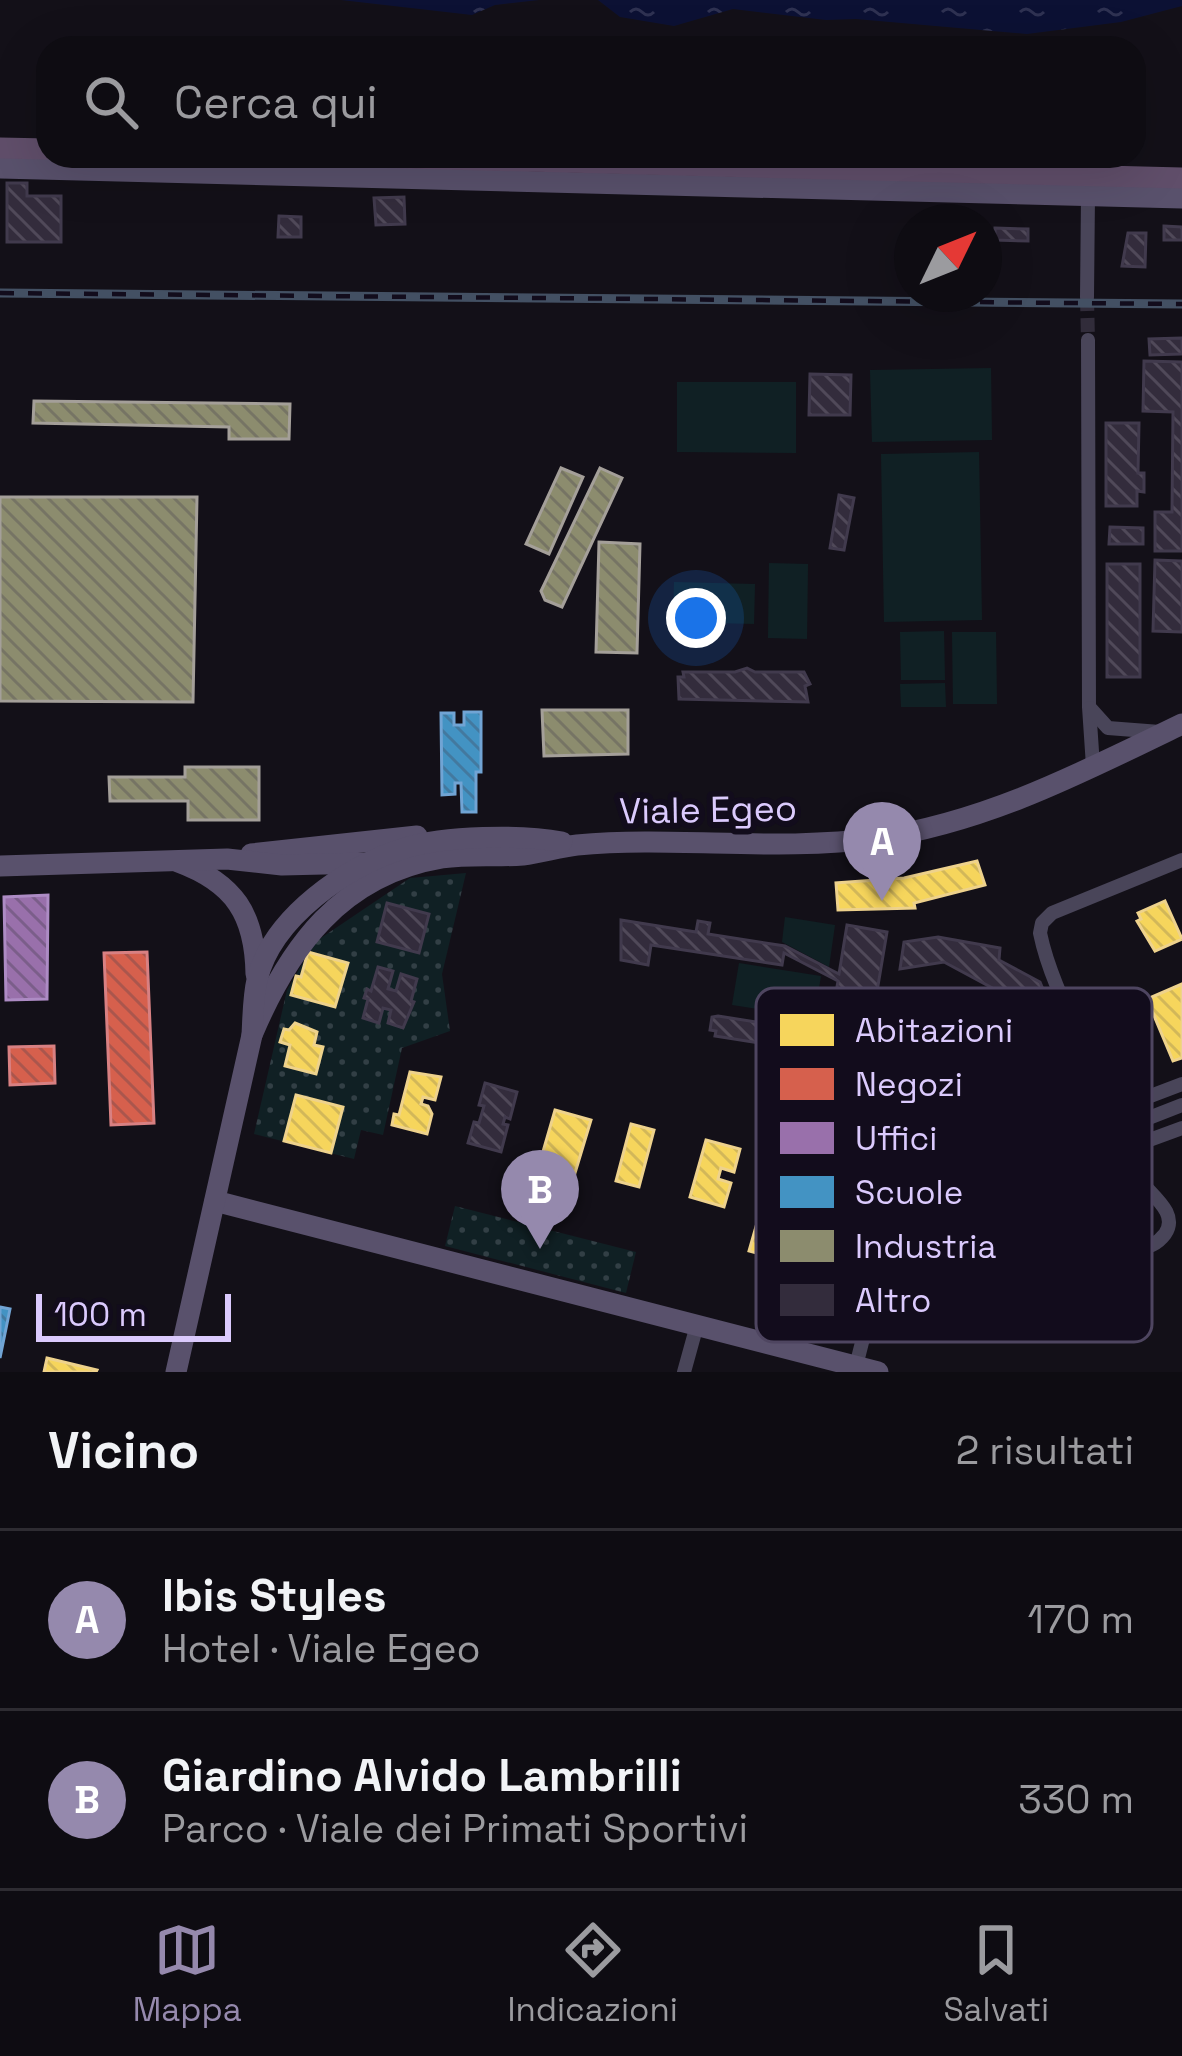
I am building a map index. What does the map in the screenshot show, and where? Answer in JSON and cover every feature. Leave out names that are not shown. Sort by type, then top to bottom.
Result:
[{"type":"main road","points":[[0,148],[36,149]]},
{"type":"main road","points":[[0,168],[1182,198]]},
{"type":"main road","points":[[795,168],[1182,178]]},
{"type":"main road","name":"Viale Egeo","points":[[371,863],[522,855],[574,845],[877,838],[988,812],[1174,729]]},
{"type":"main road","points":[[0,866],[227,859],[404,837],[475,838]]},
{"type":"main road","name":"Viale Egeo","points":[[176,1372],[252,1035],[256,981],[272,948],[301,911],[328,888],[412,846],[475,838],[539,838],[574,845]]},
{"type":"main road","points":[[339,845],[362,851],[371,863],[367,886]]},
{"type":"main road","points":[[227,859],[282,866],[371,863]]},
{"type":"main road","points":[[172,860],[217,881],[243,910],[254,935],[256,981]]},
{"type":"main road","name":"Viale Egeo","points":[[252,1035],[272,988],[303,938],[367,886],[421,863]]},
{"type":"main road","points":[[215,1201],[756,1340]]},
{"type":"main road","points":[[763,1342],[867,1369]]},
{"type":"street","points":[[1088,195],[1088,297]]},
{"type":"street","points":[[1088,340],[1093,766]]},
{"type":"street","points":[[1089,706],[1108,728],[1174,729]]},
{"type":"street","points":[[1060,988],[1045,951],[1042,923],[1063,907],[1182,860]]},
{"type":"street","points":[[1152,1096],[1182,1084]]},
{"type":"street","points":[[1152,1117],[1182,1106]]},
{"type":"street","points":[[1152,1139],[1182,1128]]},
{"type":"street","points":[[1152,1195],[1167,1210],[1169,1226],[1152,1243]]},
{"type":"street","points":[[684,1372],[698,1325]]},
{"type":"shaded area","points":[[991,368],[992,440],[872,442],[870,370]]},
{"type":"shaded area","points":[[677,382],[796,382],[796,453],[677,452]]},
{"type":"shaded area","points":[[979,452],[982,620],[884,622],[881,454]]},
{"type":"shaded area","points":[[769,563],[808,564],[807,639],[768,638]]},
{"type":"shaded area","points":[[674,582],[755,584],[754,624],[673,622]]},
{"type":"shaded area","points":[[944,631],[945,680],[901,680],[900,632]]},
{"type":"shaded area","points":[[952,632],[996,632],[997,704],[953,704]]},
{"type":"shaded area","points":[[945,683],[946,707],[901,707],[900,684]]},
{"type":"shaded area","points":[[466,873],[442,974],[450,1031],[402,1048],[383,1135],[361,1130],[354,1159],[254,1134],[287,990],[315,942],[410,878]],"holes":[[[387,903],[429,914],[419,952],[377,942]]]},
{"type":"shaded area","points":[[785,917],[835,925],[829,967],[782,942]]},
{"type":"shaded area","points":[[739,963],[821,976],[819,988],[756,988],[756,1009],[732,1005]]},
{"type":"shaded area","points":[[455,1206],[636,1252],[626,1293],[445,1246]]},
{"type":"water","points":[[341,0],[539,0],[495,5],[472,15]]},
{"type":"water","points":[[598,0],[1182,0],[1182,6],[1121,22],[1027,34],[733,9],[674,26],[620,17]]},
{"type":"building: Abitazioni","points":[[977,861],[985,885],[914,903],[915,908],[838,910],[836,883],[904,878]]},
{"type":"building: Abitazioni","points":[[1165,901],[1182,939],[1155,951],[1137,921],[1141,919],[1138,913]]},
{"type":"building: Abitazioni","points":[[308,952],[348,963],[335,1007],[291,995]]},
{"type":"building: Abitazioni","points":[[1182,984],[1182,1058],[1173,1061],[1152,1011],[1152,997]]},
{"type":"building: Abitazioni","points":[[295,1023],[317,1032],[314,1045],[323,1047],[316,1074],[285,1066],[290,1045],[280,1042],[284,1029]]},
{"type":"building: Abitazioni","points":[[410,1072],[441,1077],[435,1100],[423,1097],[421,1104],[432,1114],[427,1134],[392,1125]]},
{"type":"building: Abitazioni","points":[[296,1095],[343,1107],[331,1153],[284,1141]]},
{"type":"building: Abitazioni","points":[[555,1110],[591,1120],[575,1173],[540,1162]]},
{"type":"building: Abitazioni","points":[[631,1124],[654,1130],[639,1187],[616,1181]]},
{"type":"building: Abitazioni","points":[[706,1140],[740,1149],[734,1172],[721,1168],[718,1179],[731,1183],[724,1207],[690,1197]]},
{"type":"building: Abitazioni","points":[[756,1226],[756,1253],[749,1251]]},
{"type":"building: Abitazioni","points":[[47,1358],[97,1370],[44,1372]]},
{"type":"building: Negozi","points":[[147,952],[154,1123],[111,1125],[104,953]]},
{"type":"building: Negozi","points":[[54,1046],[55,1083],[10,1085],[9,1047]]},
{"type":"building: Uffici","points":[[48,895],[47,999],[6,1000],[4,897]]},
{"type":"building: Scuole","points":[[464,712],[481,712],[476,812],[462,812],[461,783],[455,783],[455,794],[442,795],[441,713],[454,713],[454,725],[464,725]]},
{"type":"building: Scuole","points":[[0,1307],[10,1309],[0,1358]]},
{"type":"building: Industria","points":[[34,401],[290,404],[289,439],[229,439],[229,427],[33,423]]},
{"type":"building: Industria","points":[[561,468],[583,477],[549,554],[526,544]]},
{"type":"building: Industria","points":[[600,468],[622,478],[562,607],[545,600],[541,591]]},
{"type":"building: Industria","points":[[0,497],[197,497],[193,702],[0,701]]},
{"type":"building: Industria","points":[[599,542],[640,544],[637,653],[596,652]]},
{"type":"building: Industria","points":[[542,710],[628,710],[628,754],[544,756]]},
{"type":"building: Industria","points":[[185,767],[259,767],[259,820],[188,820],[188,801],[110,801],[109,777],[185,777]]},
{"type":"building: Altro","points":[[7,183],[27,183],[27,196],[61,196],[61,242],[7,242]]},
{"type":"building: Altro","points":[[404,197],[405,224],[376,225],[374,198]]},
{"type":"building: Altro","points":[[279,216],[301,217],[301,237],[278,237]]},
{"type":"building: Altro","points":[[1164,226],[1182,227],[1182,240],[1164,240]]},
{"type":"building: Altro","points":[[1002,228],[1028,229],[1028,241],[1002,240]]},
{"type":"building: Altro","points":[[1128,233],[1146,233],[1145,267],[1122,266]]},
{"type":"building: Altro","points":[[1182,338],[1182,354],[1150,355],[1149,339]]},
{"type":"building: Altro","points":[[1144,361],[1182,362],[1182,551],[1155,551],[1155,512],[1172,512],[1173,412],[1143,411]]},
{"type":"building: Altro","points":[[810,374],[851,375],[850,415],[809,415]]},
{"type":"building: Altro","points":[[1106,423],[1139,423],[1138,473],[1144,473],[1144,492],[1137,491],[1137,506],[1106,506]]},
{"type":"building: Altro","points":[[839,495],[854,498],[844,550],[830,548]]},
{"type":"building: Altro","points":[[1110,527],[1143,528],[1143,544],[1109,544]]},
{"type":"building: Altro","points":[[1155,560],[1182,561],[1182,632],[1153,631]]},
{"type":"building: Altro","points":[[1107,564],[1140,564],[1140,677],[1107,677]]},
{"type":"building: Altro","points":[[747,668],[804,672],[810,684],[805,686],[808,702],[679,699],[678,677],[684,677],[683,672]]},
{"type":"building: Altro","points":[[387,903],[429,914],[419,953],[377,942]]},
{"type":"building: Altro","points":[[621,920],[696,932],[698,921],[710,923],[708,934],[785,946],[839,974],[847,925],[887,932],[878,988],[837,988],[838,981],[784,953],[782,965],[651,945],[648,965],[621,960]]},
{"type":"building: Altro","points":[[938,937],[1000,948],[999,960],[1040,982],[1043,988],[992,988],[944,962],[900,969],[904,942]]},
{"type":"building: Altro","points":[[378,967],[393,971],[388,989],[396,991],[401,974],[417,979],[403,1028],[388,1023],[391,1010],[383,1008],[379,1023],[363,1018],[368,999],[364,998]]},
{"type":"building: Altro","points":[[712,1017],[756,1022],[756,1042],[715,1036],[716,1031],[710,1030]]},
{"type":"building: Altro","points":[[485,1083],[517,1092],[510,1119],[505,1117],[503,1124],[508,1125],[501,1152],[468,1143],[484,1106],[479,1105]]},
{"type":"tunnel","points":[[1087,297],[1088,340]]},
{"type":"railway","points":[[0,293],[1182,304]]},
{"type":"place","name":"Ibis Styles","points":[[882,901]]},
{"type":"place","name":"Giardino Alvido Lambrilli","points":[[540,1249]]}]
